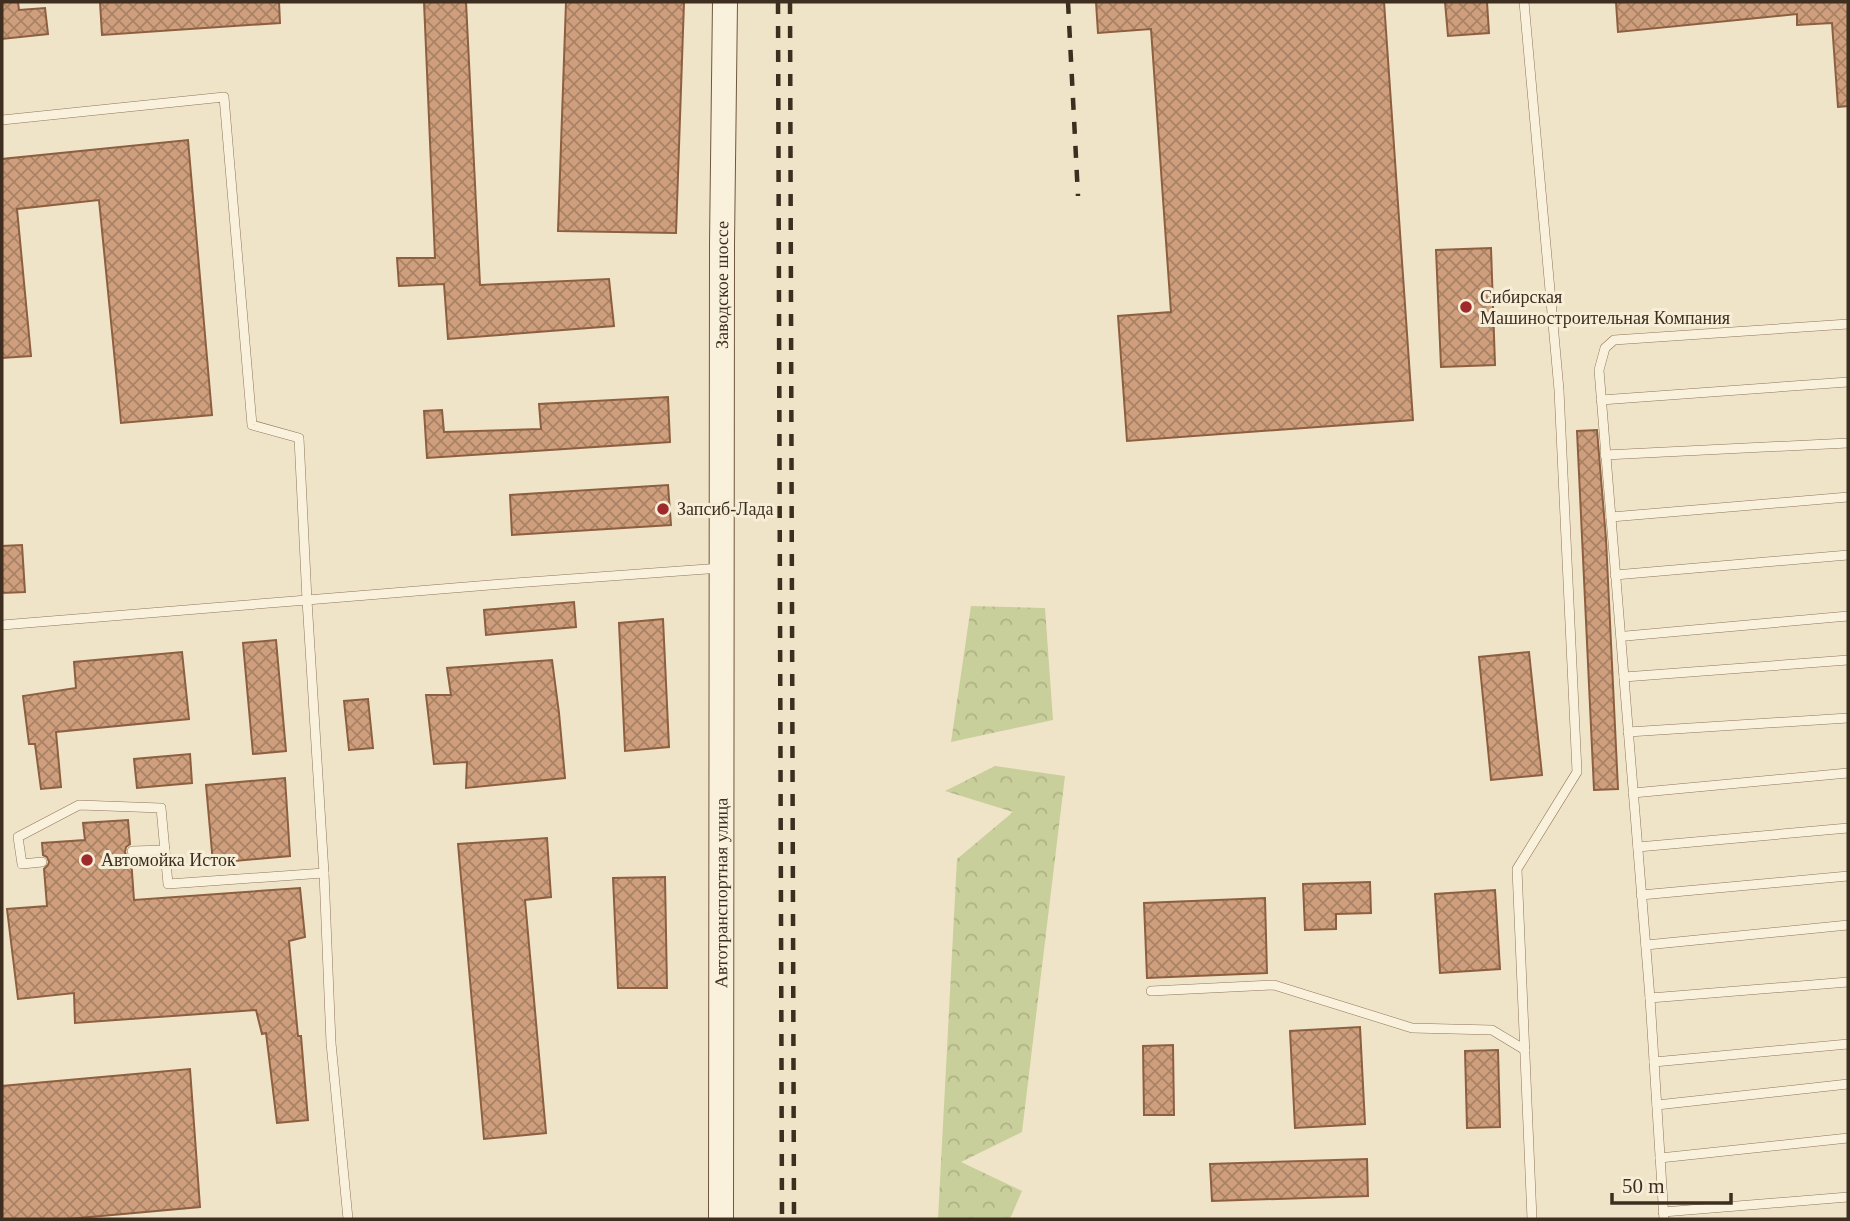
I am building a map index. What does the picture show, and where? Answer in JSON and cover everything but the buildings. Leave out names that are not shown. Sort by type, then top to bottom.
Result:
[{"type":"main road","name":"Заводское шоссе","points":[[723,568],[722,243],[725,2]]},
{"type":"main road","name":"Автотранспортная улица","points":[[721,1219],[723,568]]},
{"type":"lane","points":[[1524,2],[1559,390],[1577,772],[1517,869],[1532,1219]]},
{"type":"lane","points":[[2,120],[224,97],[252,425],[299,438],[331,1043],[348,1219]]},
{"type":"lane","points":[[1848,324],[1614,340],[1605,348],[1599,370],[1646,945],[1663,1215],[1848,1198]]},
{"type":"lane","points":[[1601,400],[1848,382]]},
{"type":"lane","points":[[1605,455],[1848,443]]},
{"type":"lane","points":[[1611,517],[1848,497]]},
{"type":"lane","points":[[1615,575],[1848,555]]},
{"type":"lane","points":[[2,625],[723,568]]},
{"type":"lane","points":[[1626,636],[1848,616]]},
{"type":"lane","points":[[1624,677],[1848,660]]},
{"type":"lane","points":[[1628,732],[1848,718]]},
{"type":"lane","points":[[1633,793],[1848,773]]},
{"type":"lane","points":[[42,862],[22,864],[18,837],[79,805],[161,808],[168,884],[324,873]]},
{"type":"lane","points":[[1637,847],[1848,828]]},
{"type":"lane","points":[[132,851],[165,850]]},
{"type":"lane","points":[[1641,895],[1848,876]]},
{"type":"lane","points":[[1646,945],[1848,925]]},
{"type":"lane","points":[[1650,998],[1848,982]]},
{"type":"lane","points":[[1152,991],[1274,985],[1412,1028],[1492,1030],[1525,1050]]},
{"type":"lane","points":[[1654,1062],[1848,1044]]},
{"type":"lane","points":[[1657,1105],[1848,1084]]},
{"type":"lane","points":[[1660,1158],[1848,1138]]},
{"type":"green space","points":[[971,606],[1045,608],[1053,720],[951,742]]},
{"type":"green space","points":[[995,766],[1065,776],[1022,1132],[961,1162],[1022,1191],[1010,1219],[938,1219],[957,859],[1013,812],[945,791]]},
{"type":"railway","points":[[778,2],[782,1219]]},
{"type":"railway","points":[[790,2],[794,1219]]},
{"type":"railway","points":[[1068,2],[1078,196]]},
{"type":"place","name":"Сибирская Машиностроительная Компания","points":[[1466,307]]},
{"type":"place","name":"Запсиб-Лада","points":[[663,509]]},
{"type":"place","name":"Автомойка Исток","points":[[87,860]]}]
